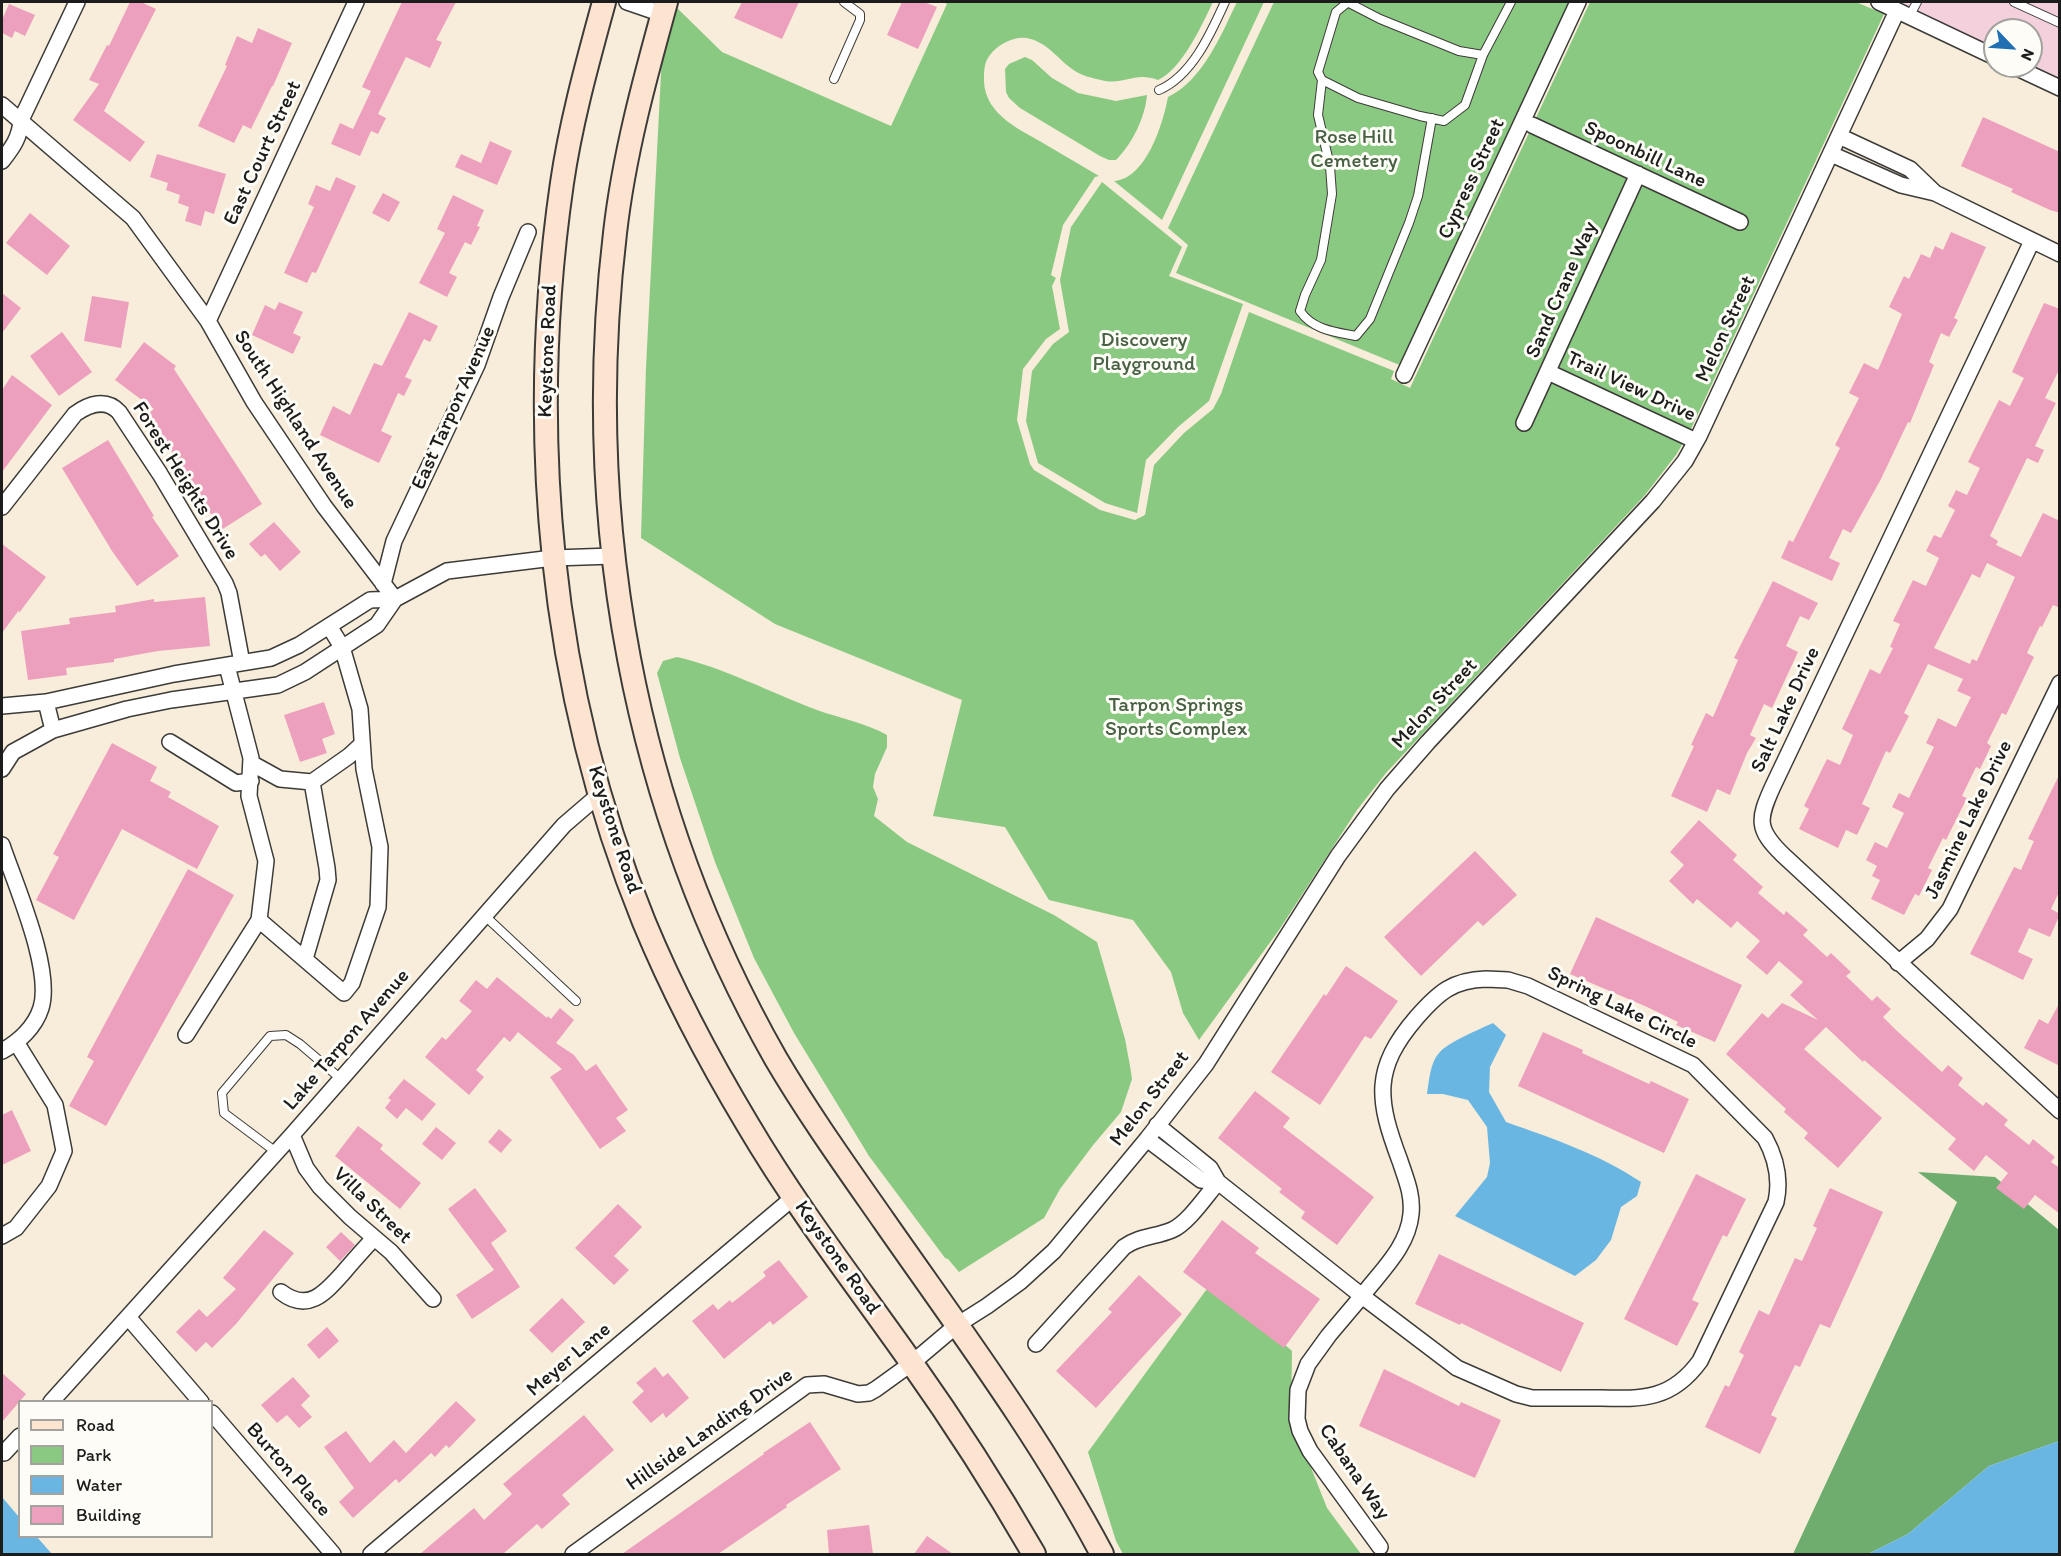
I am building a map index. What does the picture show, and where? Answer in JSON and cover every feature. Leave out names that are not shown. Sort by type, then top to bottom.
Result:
[{"type":"main road","name":"Keystone Road","points":[[604,2],[584,79],[563,180],[547,318],[545,438],[553,558],[564,635],[600,794],[643,919],[688,1018],[748,1125],[794,1197],[947,1414],[1034,1554]]},
{"type":"main road","points":[[664,8],[645,76],[627,157],[615,231],[608,305],[604,405],[606,470],[613,556],[623,636],[643,725],[676,836],[699,900],[729,968],[777,1059],[825,1137],[1023,1419],[1102,1554]]},
{"type":"street","points":[[2,161],[18,138],[21,120],[77,2]]},
{"type":"street","name":"East Court Street","points":[[208,321],[356,2]]},
{"type":"street","points":[[627,2],[664,8]]},
{"type":"street","name":"Cypress Street","points":[[1404,375],[1578,2]]},
{"type":"street","points":[[1879,2],[1983,51]]},
{"type":"street","name":"Melon Street","points":[[912,1363],[957,1325],[1003,1295],[1048,1258],[1147,1139],[1210,1057],[1338,856],[1387,789],[1423,747],[1653,501],[1685,461],[1839,136],[1903,14]]},
{"type":"street","points":[[2039,78],[2060,88]]},
{"type":"street","name":"South Highland Avenue","points":[[2,105],[133,218],[208,321],[254,402],[324,506],[395,600]]},
{"type":"street","name":"Spoonbill Lane","points":[[1532,125],[1740,222]]},
{"type":"street","points":[[1839,136],[1910,169],[1935,193]]},
{"type":"street","points":[[1831,154],[1901,185],[1935,193],[2060,254]]},
{"type":"street","name":"Sand Crane Way","points":[[1524,423],[1638,174]]},
{"type":"street","name":"East Tarpon Avenue","points":[[383,584],[394,541],[477,365],[501,297],[528,232]]},
{"type":"street","name":"Salt Lake Drive","points":[[2032,241],[1773,786],[1762,818],[1766,836],[1773,844],[1898,963],[2060,1111]]},
{"type":"street","name":"Trail View Drive","points":[[1548,372],[1696,441]]},
{"type":"street","name":"Forest Heights Drive","points":[[2,507],[75,414],[94,405],[104,403],[112,405],[160,474],[225,583],[229,592],[235,664]]},
{"type":"street","points":[[2,770],[13,752],[53,730],[119,711],[171,700],[278,685],[305,672],[376,624],[395,600],[447,571],[553,558],[613,556]]},
{"type":"street","points":[[2,706],[46,702],[165,675],[271,658],[299,645],[370,600],[395,600]]},
{"type":"street","points":[[259,920],[344,993],[352,983],[378,907],[380,847],[364,769],[360,709],[342,646],[329,626]]},
{"type":"street","points":[[186,1035],[259,920],[266,861],[249,796],[251,763],[233,692],[235,664]]},
{"type":"street","points":[[165,675],[171,700]]},
{"type":"street","name":"Jasmine Lake Drive","points":[[1898,963],[1927,939],[1950,909],[2060,683]]},
{"type":"street","points":[[111,687],[119,711]]},
{"type":"street","points":[[46,702],[53,730]]},
{"type":"street","points":[[170,742],[236,783],[251,781]]},
{"type":"street","points":[[251,763],[280,779],[312,782],[344,760],[362,744]]},
{"type":"street","points":[[305,959],[328,880],[312,782]]},
{"type":"street","name":"Lake Tarpon Avenue","points":[[52,1400],[292,1135],[564,825],[600,794]]},
{"type":"street","points":[[2,845],[32,934],[43,982],[41,1008],[31,1027],[16,1042],[2,1051]]},
{"type":"street","name":"Spring Lake Circle","points":[[1157,1125],[1210,1168],[1218,1182],[1362,1296],[1457,1368],[1516,1394],[1532,1398],[1640,1398],[1658,1394],[1676,1385],[1690,1374],[1700,1361],[1776,1202],[1778,1192],[1776,1164],[1765,1138],[1693,1065],[1517,982],[1486,979],[1455,983],[1435,998],[1413,1022],[1384,1070],[1384,1107],[1411,1192],[1411,1216],[1404,1240],[1362,1296]]},
{"type":"street","points":[[2,1236],[16,1228],[49,1186],[64,1151],[55,1105],[16,1042]]},
{"type":"street","name":"Villa Street","points":[[292,1135],[306,1168],[320,1186],[391,1252],[433,1299]]},
{"type":"street","name":"Spring Lake Circle","points":[[1147,1139],[1201,1179],[1218,1182]]},
{"type":"street","points":[[1036,1344],[1124,1247],[1133,1240],[1163,1233],[1179,1226],[1218,1182]]},
{"type":"street","name":"Meyer Lane","points":[[371,1554],[794,1197]]},
{"type":"street","points":[[280,1292],[302,1301],[318,1297],[330,1287],[374,1238]]},
{"type":"street","name":"Cabana Way","points":[[1362,1296],[1308,1364],[1298,1390],[1297,1419],[1300,1431],[1311,1451],[1380,1547]]},
{"type":"street","points":[[128,1317],[200,1400]]},
{"type":"street","name":"Hillside Landing Drive","points":[[576,1553],[807,1385],[818,1383],[858,1394],[869,1392],[912,1363]]},
{"type":"street","name":"Burton Place","points":[[213,1414],[333,1554]]},
{"type":"street","points":[[4,1454],[18,1438]]},
{"type":"lane","points":[[834,79],[860,20],[860,14],[844,2]]},
{"type":"lane","points":[[1159,90],[1171,85],[1186,70],[1199,51],[1225,2]]},
{"type":"lane","points":[[1432,118],[1418,196],[1370,319],[1356,336],[1325,330],[1307,321],[1300,310],[1322,260],[1332,194],[1330,166],[1318,115],[1322,80],[1318,72],[1336,12],[1347,2],[1459,51],[1484,55]]},
{"type":"lane","points":[[1322,80],[1358,98],[1444,121],[1465,105],[1484,55],[1511,2]]},
{"type":"lane","points":[[1903,14],[1917,2]]},
{"type":"lane","points":[[2014,2],[2060,23]]},
{"type":"lane","points":[[484,915],[576,1000]]},
{"type":"lane","points":[[276,1152],[224,1113],[222,1093],[270,1036],[286,1035],[341,1079]]},
{"type":"shaded area","points":[[1899,2],[2059,2],[2059,78],[2043,70],[2043,18],[1983,18],[1983,41]]},
{"type":"green space","name":"Tarpon Springs Sports Complex","points":[[943,2],[1213,2],[1183,57],[1158,80],[1142,77],[1109,81],[1088,77],[1069,67],[1040,43],[1026,38],[1016,38],[1001,45],[990,55],[985,67],[986,93],[998,113],[1017,128],[1099,176],[1095,177],[1063,225],[1051,275],[1056,278],[1052,286],[1060,329],[1046,339],[1023,369],[1017,420],[1030,464],[1034,470],[1100,510],[1135,520],[1145,515],[1154,465],[1184,433],[1213,409],[1221,394],[1249,312],[1394,371],[1391,379],[1410,388],[1590,2],[1856,2],[1884,14],[1690,431],[1676,455],[1645,495],[1386,773],[1357,810],[1279,930],[1199,1040],[1183,1013],[1171,972],[1133,920],[1049,900],[1005,827],[933,816],[962,700],[775,624],[641,538],[646,367],[662,54],[675,6],[722,52],[891,126],[947,4]]},
{"type":"green space","points":[[1237,2],[1264,2],[1162,220],[1114,181],[1125,178],[1144,161],[1157,135],[1168,97],[1191,80],[1210,56]]},
{"type":"green space","name":"Rose Hill Cemetery","points":[[1274,2],[1576,2],[1402,366],[1176,273],[1188,245],[1168,228]]},
{"type":"green space","points":[[1025,57],[1032,60],[1052,78],[1078,93],[1116,101],[1147,95],[1144,113],[1137,130],[1116,160],[1100,156],[1020,108],[1009,98],[1006,92],[1005,69],[1009,64]]},
{"type":"green space","name":"Discovery Playground","points":[[1102,182],[1182,247],[1169,276],[1243,304],[1209,401],[1178,427],[1146,460],[1137,513],[1105,503],[1038,463],[1026,421],[1032,371],[1053,344],[1069,332],[1060,280],[1071,227]]},
{"type":"green space","points":[[677,657],[712,667],[817,710],[887,735],[887,747],[875,774],[873,787],[878,799],[874,816],[907,842],[1054,915],[1097,942],[1125,1039],[1132,1079],[1121,1112],[1060,1189],[1044,1218],[959,1272],[945,1258],[869,1156],[794,1033],[754,958],[715,862],[680,758],[657,673],[663,661]]},
{"type":"green space","points":[[1918,1172],[1995,1177],[2059,1230],[2059,1441],[1989,1466],[1908,1534],[1868,1554],[1793,1554],[1957,1202]]},
{"type":"green space","points":[[1209,1286],[1243,1308],[1292,1351],[1291,1417],[1327,1508],[1361,1554],[1123,1554],[1116,1541],[1088,1452]]},
{"type":"water","points":[[1493,1023],[1506,1035],[1490,1067],[1489,1092],[1506,1122],[1592,1155],[1641,1182],[1637,1196],[1621,1207],[1611,1240],[1596,1260],[1575,1276],[1455,1216],[1487,1177],[1490,1163],[1487,1127],[1468,1100],[1443,1094],[1427,1094],[1430,1072],[1436,1057],[1443,1049],[1464,1036]]},
{"type":"water","points":[[2059,1441],[2059,1554],[1868,1554],[1908,1534],[1989,1466]]},
{"type":"water","points":[[2,1497],[18,1516],[18,1538],[38,1538],[52,1554],[2,1554]]},
{"type":"building","points":[[130,2],[141,2],[156,9],[104,111],[145,142],[130,162],[73,120],[99,84],[89,80],[107,45],[109,46]]},
{"type":"building","points":[[402,2],[456,2],[436,40],[442,42],[430,68],[406,57],[378,114],[386,118],[378,134],[371,131],[360,156],[331,144],[340,123],[353,129],[371,91],[362,87]]},
{"type":"building","points":[[742,2],[799,2],[782,39],[734,18]]},
{"type":"building","points":[[902,2],[924,2],[937,7],[918,49],[887,35]]},
{"type":"building","points":[[9,4],[35,15],[25,36],[15,31],[12,38],[2,33],[2,20]]},
{"type":"building","points":[[258,28],[292,43],[251,129],[243,125],[234,143],[198,126],[227,66],[225,65],[237,36],[252,43]]},
{"type":"building","points":[[1983,117],[2060,152],[2060,213],[2011,192],[2013,189],[1961,166]]},
{"type":"building","points":[[490,141],[512,151],[497,185],[455,167],[461,154],[481,163]]},
{"type":"building","points":[[157,154],[226,174],[214,214],[205,211],[201,226],[185,221],[189,207],[178,203],[180,195],[166,190],[168,183],[150,177]]},
{"type":"building","points":[[336,177],[356,186],[316,273],[312,272],[307,283],[284,273],[314,207],[308,204],[316,185],[330,191]]},
{"type":"building","points":[[383,193],[400,202],[389,222],[372,213]]},
{"type":"building","points":[[453,195],[484,210],[477,226],[480,227],[471,245],[465,242],[449,273],[457,277],[447,297],[419,283],[445,233],[437,229]]},
{"type":"building","points":[[30,213],[70,246],[47,275],[6,243]]},
{"type":"building","points":[[1951,232],[1986,247],[1954,318],[1958,320],[1949,337],[1941,333],[1929,362],[1934,365],[1910,423],[1908,422],[1881,479],[1851,533],[1843,529],[1829,558],[1840,563],[1832,581],[1781,558],[1789,540],[1793,542],[1840,448],[1835,445],[1859,398],[1849,393],[1864,363],[1878,370],[1902,314],[1889,307],[1904,276],[1909,279],[1921,254],[1930,258],[1935,246],[1943,250]]},
{"type":"building","points":[[2,293],[21,308],[2,333]]},
{"type":"building","points":[[92,296],[129,302],[121,348],[84,341]]},
{"type":"building","points":[[279,302],[303,312],[293,333],[301,337],[293,354],[252,335],[265,305],[275,310]]},
{"type":"building","points":[[2044,303],[2060,309],[2060,368],[2045,398],[2056,403],[2035,446],[2044,450],[2038,463],[2027,458],[1990,536],[1998,541],[1996,545],[2021,557],[2043,513],[2060,521],[2060,608],[2053,605],[2042,627],[2040,626],[2027,653],[2034,657],[2006,715],[2002,713],[1987,743],[1991,746],[1980,769],[1976,767],[1962,796],[1967,798],[1946,840],[1943,838],[1928,868],[1932,870],[1919,896],[1915,894],[1904,915],[1871,899],[1880,880],[1872,876],[1877,866],[1866,860],[1875,842],[1887,848],[1904,813],[1892,807],[1899,793],[1909,798],[1934,747],[1926,743],[1938,718],[1956,727],[1971,697],[1957,691],[1963,679],[1928,664],[1904,713],[1909,716],[1890,753],[1886,751],[1862,804],[1870,808],[1857,835],[1846,830],[1838,848],[1799,829],[1809,809],[1804,806],[1827,759],[1840,765],[1853,735],[1842,729],[1870,669],[1880,674],[1893,648],[1890,647],[1900,624],[1893,621],[1913,580],[1926,586],[1939,558],[1926,551],[1934,535],[1941,538],[1955,510],[1948,506],[1956,490],[1967,495],[1980,468],[1968,462],[1999,400],[2010,406],[2024,378],[2012,372]],"holes":[[[1987,563],[2015,577],[1977,661],[1972,659],[1970,664],[1934,648],[1972,574],[1980,578]]]},
{"type":"building","points":[[409,312],[438,326],[430,342],[424,339],[405,377],[412,380],[404,396],[398,393],[381,431],[392,436],[379,463],[320,435],[333,406],[350,415],[374,363],[382,366]]},
{"type":"building","points":[[62,332],[92,372],[59,396],[30,356]]},
{"type":"building","points":[[144,342],[176,366],[174,369],[262,504],[221,530],[147,414],[154,409],[115,380]]},
{"type":"building","points":[[12,375],[52,405],[2,472],[2,390]]},
{"type":"building","points":[[108,440],[154,516],[152,517],[179,556],[137,586],[112,551],[62,468]]},
{"type":"building","points":[[274,522],[301,552],[280,571],[265,554],[261,557],[249,544]]},
{"type":"building","points":[[2,544],[46,577],[2,633]]},
{"type":"building","points":[[1773,581],[1818,603],[1809,620],[1800,616],[1786,646],[1798,652],[1772,708],[1764,704],[1750,735],[1756,738],[1747,753],[1730,795],[1717,789],[1707,812],[1671,796],[1706,713],[1713,717],[1738,660],[1734,658]]},
{"type":"building","points":[[205,597],[210,646],[158,651],[114,659],[114,662],[66,668],[67,675],[28,680],[21,631],[70,624],[69,618],[116,612],[115,606],[154,599],[154,602]]},
{"type":"building","points":[[324,702],[335,734],[322,739],[327,753],[300,762],[284,715]]},
{"type":"building","points":[[112,743],[157,767],[150,781],[171,792],[168,797],[219,826],[197,869],[122,829],[74,920],[36,900],[59,857],[53,854]]},
{"type":"building","points":[[2060,773],[2060,890],[2051,909],[2060,914],[2050,937],[2029,928],[2018,952],[2033,959],[2023,980],[1970,954],[2014,867],[2021,870],[2034,841],[2028,839]]},
{"type":"building","points":[[1699,820],[1737,855],[1733,860],[1763,887],[1758,893],[1784,915],[1786,911],[1808,930],[1803,935],[1827,957],[1831,953],[1851,972],[1846,976],[1872,1001],[1877,996],[1891,1009],[1883,1017],[1896,1030],[1942,1072],[1948,1065],[1963,1078],[1958,1085],[1983,1106],[1986,1102],[2008,1120],[2004,1125],[2029,1145],[2033,1139],[2055,1157],[2051,1162],[2060,1168],[2060,1214],[2035,1195],[2024,1209],[1996,1188],[2008,1173],[1986,1155],[1974,1171],[1948,1149],[1956,1139],[1864,1060],[1863,1062],[1826,1027],[1804,1049],[1882,1118],[1838,1168],[1804,1138],[1808,1133],[1784,1112],[1786,1109],[1726,1054],[1762,1013],[1768,1018],[1782,1003],[1818,1020],[1790,995],[1803,982],[1779,961],[1767,975],[1746,957],[1760,941],[1737,921],[1731,928],[1697,899],[1693,904],[1669,881],[1684,865],[1670,852]]},
{"type":"building","points":[[1475,851],[1517,895],[1483,926],[1478,921],[1421,976],[1384,937]]},
{"type":"building","points":[[188,869],[234,895],[106,1126],[69,1106],[94,1061],[87,1057]]},
{"type":"building","points":[[1596,917],[1742,985],[1715,1042],[1676,1025],[1678,1022],[1647,1007],[1570,974]]},
{"type":"building","points":[[1346,966],[1398,1001],[1371,1039],[1365,1036],[1320,1105],[1271,1072]]},
{"type":"building","points":[[497,977],[547,1018],[548,1016],[551,1019],[560,1008],[574,1020],[556,1043],[574,1055],[586,1071],[596,1064],[628,1110],[616,1118],[626,1131],[600,1149],[550,1077],[562,1069],[518,1032],[510,1042],[504,1037],[476,1070],[484,1077],[469,1095],[425,1057],[442,1037],[446,1040],[472,1011],[459,1001],[476,980],[487,989]]},
{"type":"building","points":[[2060,1002],[2060,1066],[2024,1048],[2039,1019],[2048,1024]]},
{"type":"building","points":[[1543,1032],[1649,1084],[1651,1081],[1689,1099],[1664,1153],[1518,1086]]},
{"type":"building","points":[[404,1079],[436,1104],[422,1121],[406,1108],[397,1119],[385,1108],[391,1100],[388,1098]]},
{"type":"building","points":[[1255,1091],[1290,1118],[1283,1127],[1374,1197],[1337,1245],[1301,1218],[1305,1212],[1279,1192],[1282,1189],[1218,1138]]},
{"type":"building","points":[[12,1110],[31,1151],[2,1165],[2,1115]]},
{"type":"building","points":[[358,1126],[383,1145],[380,1149],[421,1183],[400,1209],[335,1156]]},
{"type":"building","points":[[436,1127],[456,1143],[442,1160],[422,1144]]},
{"type":"building","points":[[499,1129],[512,1140],[501,1153],[488,1142]]},
{"type":"building","points":[[1696,1174],[1746,1199],[1727,1237],[1723,1235],[1707,1268],[1692,1300],[1699,1303],[1677,1346],[1624,1319]]},
{"type":"building","points":[[475,1188],[507,1231],[491,1243],[520,1287],[472,1319],[456,1295],[494,1270],[448,1209]]},
{"type":"building","points":[[1830,1188],[1883,1212],[1830,1328],[1820,1324],[1800,1367],[1795,1365],[1771,1415],[1777,1418],[1760,1454],[1705,1427],[1725,1385],[1729,1387],[1744,1355],[1739,1352],[1759,1310],[1769,1315],[1795,1258],[1802,1261],[1817,1228],[1813,1226]]},
{"type":"building","points":[[618,1204],[642,1227],[614,1256],[629,1270],[614,1285],[575,1248]]},
{"type":"building","points":[[1222,1220],[1259,1248],[1255,1253],[1320,1299],[1284,1348],[1183,1272]]},
{"type":"building","points":[[264,1230],[294,1253],[236,1324],[212,1348],[206,1342],[196,1352],[176,1332],[199,1309],[207,1317],[236,1289],[223,1278]]},
{"type":"building","points":[[341,1232],[355,1245],[340,1261],[326,1247]]},
{"type":"building","points":[[1439,1254],[1584,1323],[1561,1372],[1461,1323],[1460,1325],[1415,1304]]},
{"type":"building","points":[[779,1260],[808,1297],[773,1325],[770,1321],[724,1359],[692,1321],[713,1304],[718,1310],[730,1300],[732,1303],[766,1276],[763,1272]]},
{"type":"building","points":[[1139,1275],[1182,1314],[1096,1408],[1056,1371],[1112,1312],[1108,1309]]},
{"type":"building","points":[[562,1298],[585,1322],[552,1353],[529,1330]]},
{"type":"building","points":[[327,1327],[339,1341],[319,1359],[307,1345]]},
{"type":"building","points":[[655,1367],[663,1377],[668,1373],[689,1398],[666,1418],[663,1413],[651,1423],[632,1402],[644,1391],[636,1383]]},
{"type":"building","points":[[1384,1369],[1459,1406],[1461,1402],[1501,1420],[1475,1478],[1359,1426]]},
{"type":"building","points":[[2,1373],[26,1394],[18,1400],[18,1403],[2,1422]]},
{"type":"building","points":[[293,1377],[310,1396],[301,1405],[312,1417],[299,1428],[287,1415],[277,1423],[261,1405]]},
{"type":"building","points":[[456,1401],[476,1420],[449,1448],[446,1445],[435,1457],[431,1453],[399,1483],[396,1479],[353,1518],[339,1502],[354,1488],[324,1447],[346,1431],[370,1463],[394,1440],[406,1453]]},
{"type":"building","points":[[584,1415],[614,1450],[562,1495],[570,1504],[542,1529],[537,1524],[503,1554],[420,1554],[474,1508],[484,1520],[512,1494],[503,1484]]},
{"type":"building","points":[[810,1422],[841,1469],[786,1505],[787,1507],[718,1554],[622,1554],[763,1453]]},
{"type":"building","points":[[869,1525],[873,1554],[829,1554],[827,1530]]},
{"type":"building","points":[[927,1536],[953,1554],[914,1554]]}]
